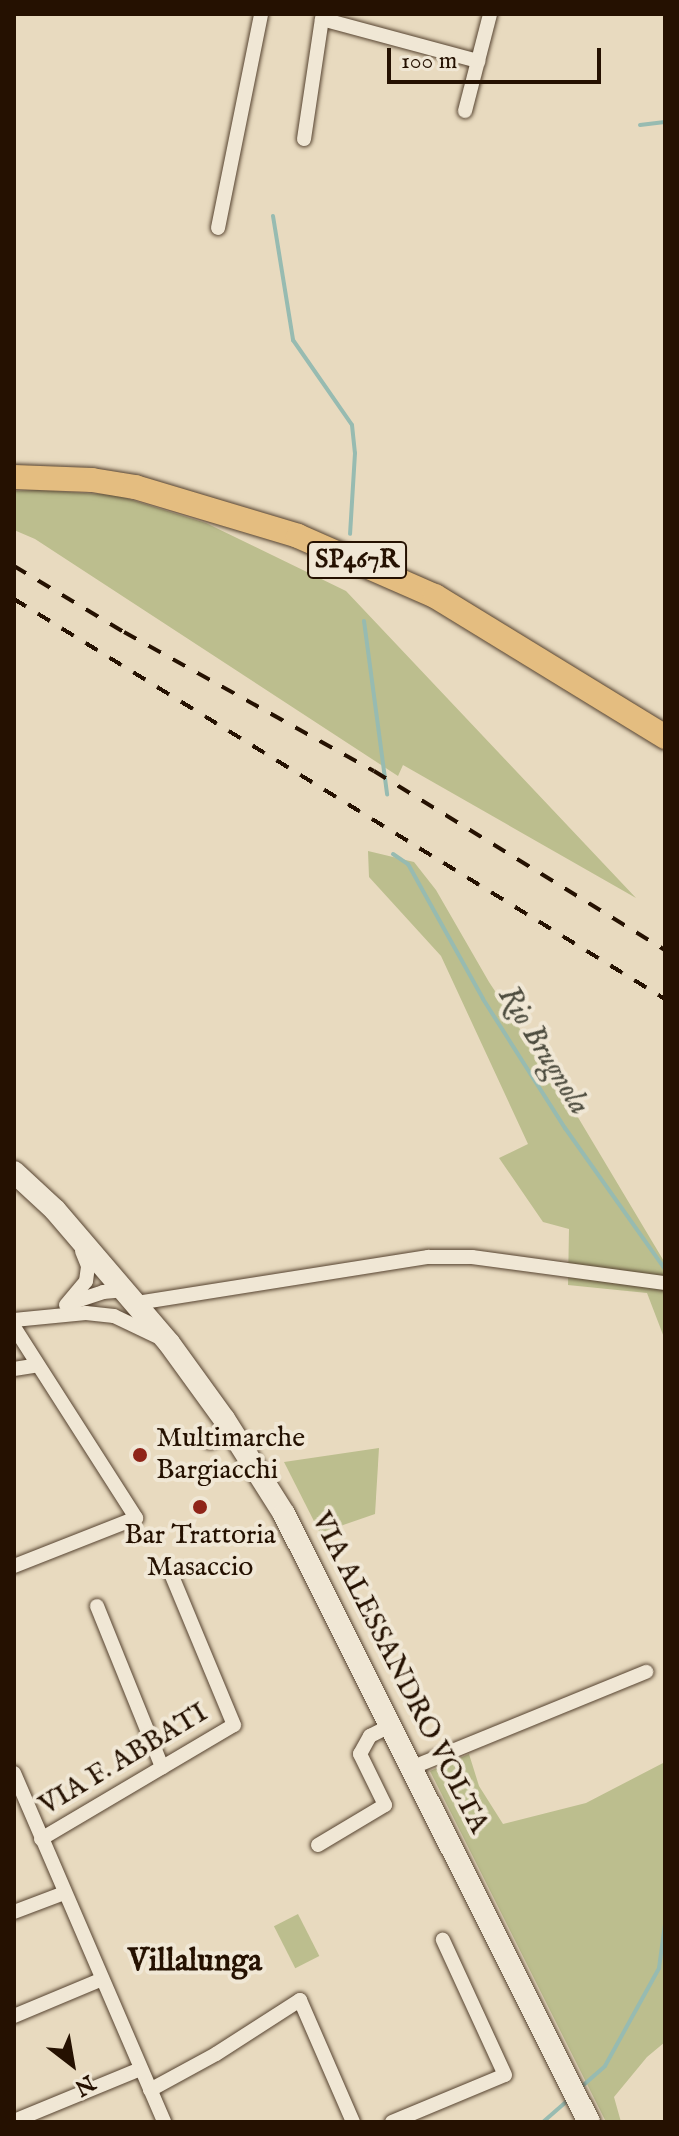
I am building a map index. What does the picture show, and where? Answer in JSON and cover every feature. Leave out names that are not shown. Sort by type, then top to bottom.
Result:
[{"type":"main road","name":"SP467R","points":[[14,477],[92,480],[135,487],[179,497],[298,536],[435,596],[665,737]]},
{"type":"main road","name":"VIA ALESSANDRO VOLTA","points":[[14,1172],[55,1210],[169,1343],[232,1431],[284,1514],[589,2122]]},
{"type":"street","points":[[218,228],[261,14]]},
{"type":"street","points":[[465,111],[490,14]]},
{"type":"street","points":[[304,139],[322,19],[478,61]]},
{"type":"street","points":[[55,1210],[78,1243],[88,1266],[86,1281],[66,1305]]},
{"type":"street","points":[[86,1313],[131,1296],[428,1257],[472,1257],[661,1283]]},
{"type":"street","points":[[49,1315],[66,1305],[103,1292],[131,1296]]},
{"type":"street","points":[[14,1320],[86,1313],[114,1316],[169,1343]]},
{"type":"street","points":[[14,1327],[136,1518],[14,1566]]},
{"type":"street","points":[[14,1369],[38,1365]]},
{"type":"street","points":[[210,1442],[232,1431]]},
{"type":"street","name":"VIA F. ABBATI","points":[[41,1839],[234,1725],[172,1576]]},
{"type":"street","points":[[97,1606],[162,1767]]},
{"type":"street","points":[[413,1767],[646,1672]]},
{"type":"street","points":[[318,1845],[385,1805],[360,1754],[370,1736],[392,1725]]},
{"type":"street","points":[[14,1773],[100,1980],[164,2122]]},
{"type":"street","points":[[14,1912],[64,1893]]},
{"type":"street","points":[[392,2122],[505,2075],[443,1940]]},
{"type":"street","points":[[14,2016],[100,1980]]},
{"type":"street","points":[[150,2090],[300,2000],[353,2122]]},
{"type":"street","points":[[14,2121],[140,2069]]},
{"type":"green space","points":[[14,491],[116,495],[206,523],[346,591],[636,898],[403,765],[398,776],[35,539],[14,530]]},
{"type":"green space","points":[[368,851],[414,862],[436,890],[489,982],[576,1114],[665,1263],[665,1340],[647,1293],[568,1285],[569,1229],[543,1222],[499,1158],[528,1144],[441,956],[369,877]]},
{"type":"green space","points":[[379,1448],[375,1514],[320,1533],[284,1462]]},
{"type":"green space","points":[[469,1754],[479,1786],[503,1824],[586,1803],[665,1762],[665,2042],[647,2057],[614,2097],[621,2122],[606,2122],[430,1771]]},
{"type":"green space","points":[[298,1914],[319,1956],[295,1968],[274,1926]]},
{"type":"waterway","points":[[640,125],[665,122]]},
{"type":"waterway","name":"Rio Brugnola","points":[[273,216],[293,340],[352,425],[355,453],[350,534]]},
{"type":"waterway","name":"Rio Brugnola","points":[[364,621],[387,794]]},
{"type":"waterway","name":"Rio Brugnola","points":[[393,854],[408,864],[483,999],[565,1128],[665,1269]]},
{"type":"waterway","name":"Rio Brugnola","points":[[580,2088],[605,2066],[659,1968],[665,1924]]},
{"type":"waterway","name":"Rio Brugnola","points":[[543,2122],[568,2100]]},
{"type":"railway","points":[[14,566],[124,632],[374,771],[665,950]]},
{"type":"railway","points":[[14,599],[665,999]]},
{"type":"place","name":"Multimarche Bargiacchi","points":[[140,1455]]},
{"type":"place","name":"Bar Trattoria Masaccio","points":[[200,1507]]},
{"type":"district","name":"Villalunga","points":[[195,1962]]}]
